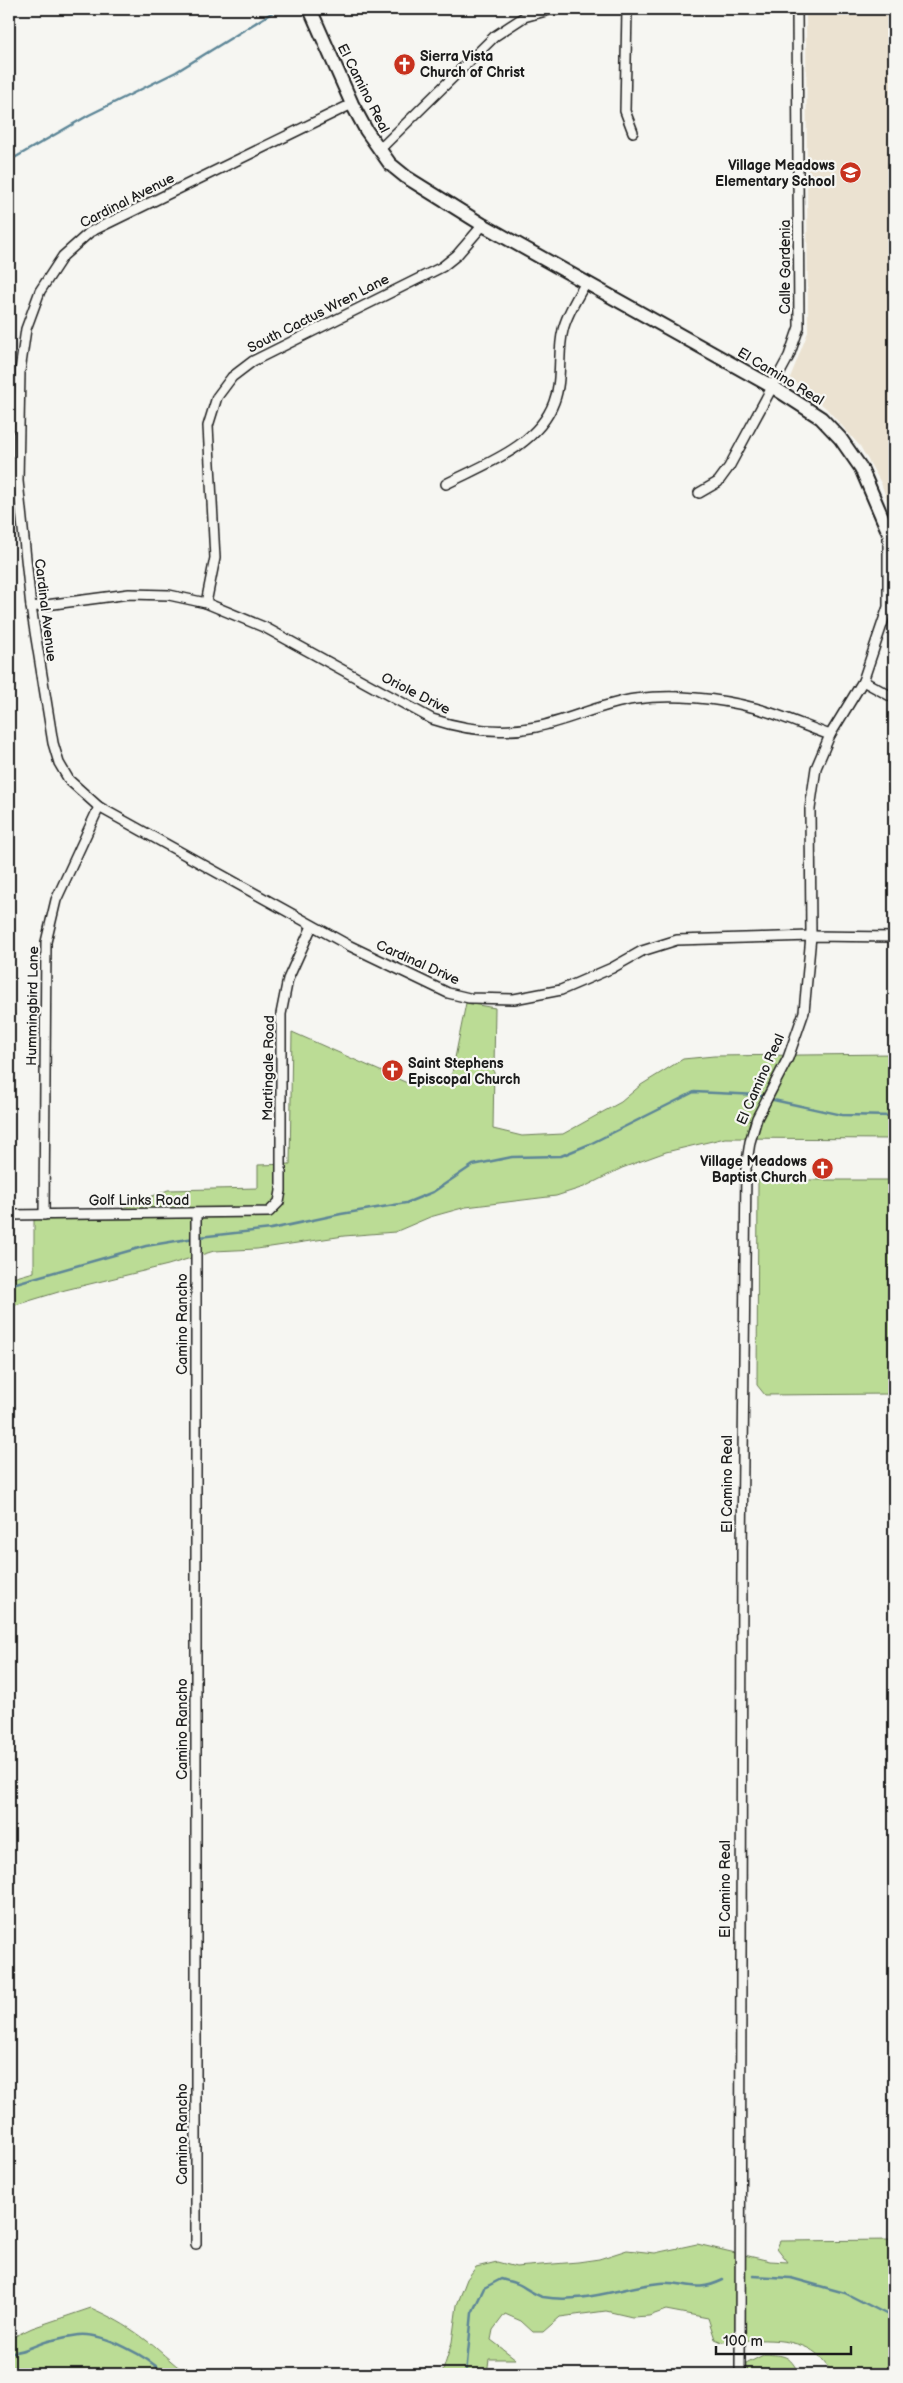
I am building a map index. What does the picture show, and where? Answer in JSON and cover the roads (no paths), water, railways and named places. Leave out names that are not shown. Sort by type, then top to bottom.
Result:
[{"type":"street","name":"El Camino Real","points":[[310,9],[352,104],[380,150],[406,177],[483,225],[773,387],[821,418],[840,438],[861,468],[891,531],[888,607],[863,681],[830,735],[816,768],[810,808],[811,936],[804,1012],[788,1058],[754,1126],[748,1159],[744,1260],[740,2374]]},
{"type":"street","points":[[380,150],[495,36],[524,17],[553,9],[565,9]]},
{"type":"street","points":[[627,9],[625,112],[633,132]]},
{"type":"street","name":"Calle Gardenia","points":[[699,493],[718,482],[729,467],[789,356],[799,327],[797,9]]},
{"type":"street","name":"Cardinal Avenue","points":[[99,808],[69,780],[57,757],[46,713],[31,607],[18,480],[20,371],[26,329],[40,291],[63,256],[90,232],[352,104]]},
{"type":"street","name":"South Cactus Wren Lane","points":[[206,603],[215,558],[208,426],[216,397],[232,377],[253,360],[442,267],[457,255],[483,225]]},
{"type":"street","points":[[446,484],[513,450],[538,427],[554,403],[559,377],[563,330],[586,282]]},
{"type":"street","name":"Oriole Drive","points":[[31,607],[128,594],[169,594],[206,603],[266,628],[432,719],[458,728],[521,729],[537,727],[612,703],[636,699],[678,697],[755,708],[830,735]]},
{"type":"street","points":[[863,681],[894,698]]},
{"type":"street","name":"Cardinal Drive","points":[[99,808],[312,926],[448,993],[469,998],[497,1000],[561,990],[612,968],[642,951],[677,940],[811,936],[894,937]]},
{"type":"street","name":"Hummingbird Lane","points":[[44,1215],[46,942],[56,900],[99,808]]},
{"type":"street","name":"Martingale Road","points":[[269,1212],[279,1202],[281,1191],[281,1014],[288,979],[312,926]]},
{"type":"street","name":"Golf Links Road","points":[[9,1215],[269,1212]]},
{"type":"street","name":"Camino Rancho","points":[[196,1214],[196,2244]]},
{"type":"waterway","points":[[9,161],[89,115],[176,72],[278,9]]},
{"type":"waterway","points":[[199,1237],[271,1229],[406,1203],[433,1192],[473,1165],[512,1157],[561,1156],[590,1144],[694,1092],[759,1095],[764,1097]]},
{"type":"waterway","points":[[769,1099],[842,1115],[894,1116]]},
{"type":"waterway","points":[[9,1285],[146,1246],[194,1238]]},
{"type":"waterway","points":[[753,2276],[791,2278],[845,2293],[894,2318]]},
{"type":"waterway","points":[[466,2374],[472,2313],[484,2288],[501,2279],[518,2284],[540,2296],[558,2299],[588,2297],[660,2283],[697,2287],[723,2280]]},
{"type":"waterway","points":[[9,2352],[20,2351],[47,2341],[89,2335],[125,2347],[148,2360],[165,2374]]},
{"type":"place","name":"Sierra Vista Church of Christ","points":[[404,64]]},
{"type":"place","name":"Village Meadows Elementary School","points":[[851,173]]},
{"type":"place","name":"Saint Stephens Episcopal Church","points":[[392,1071]]},
{"type":"place","name":"Village Meadows Baptist Church","points":[[823,1169]]}]
